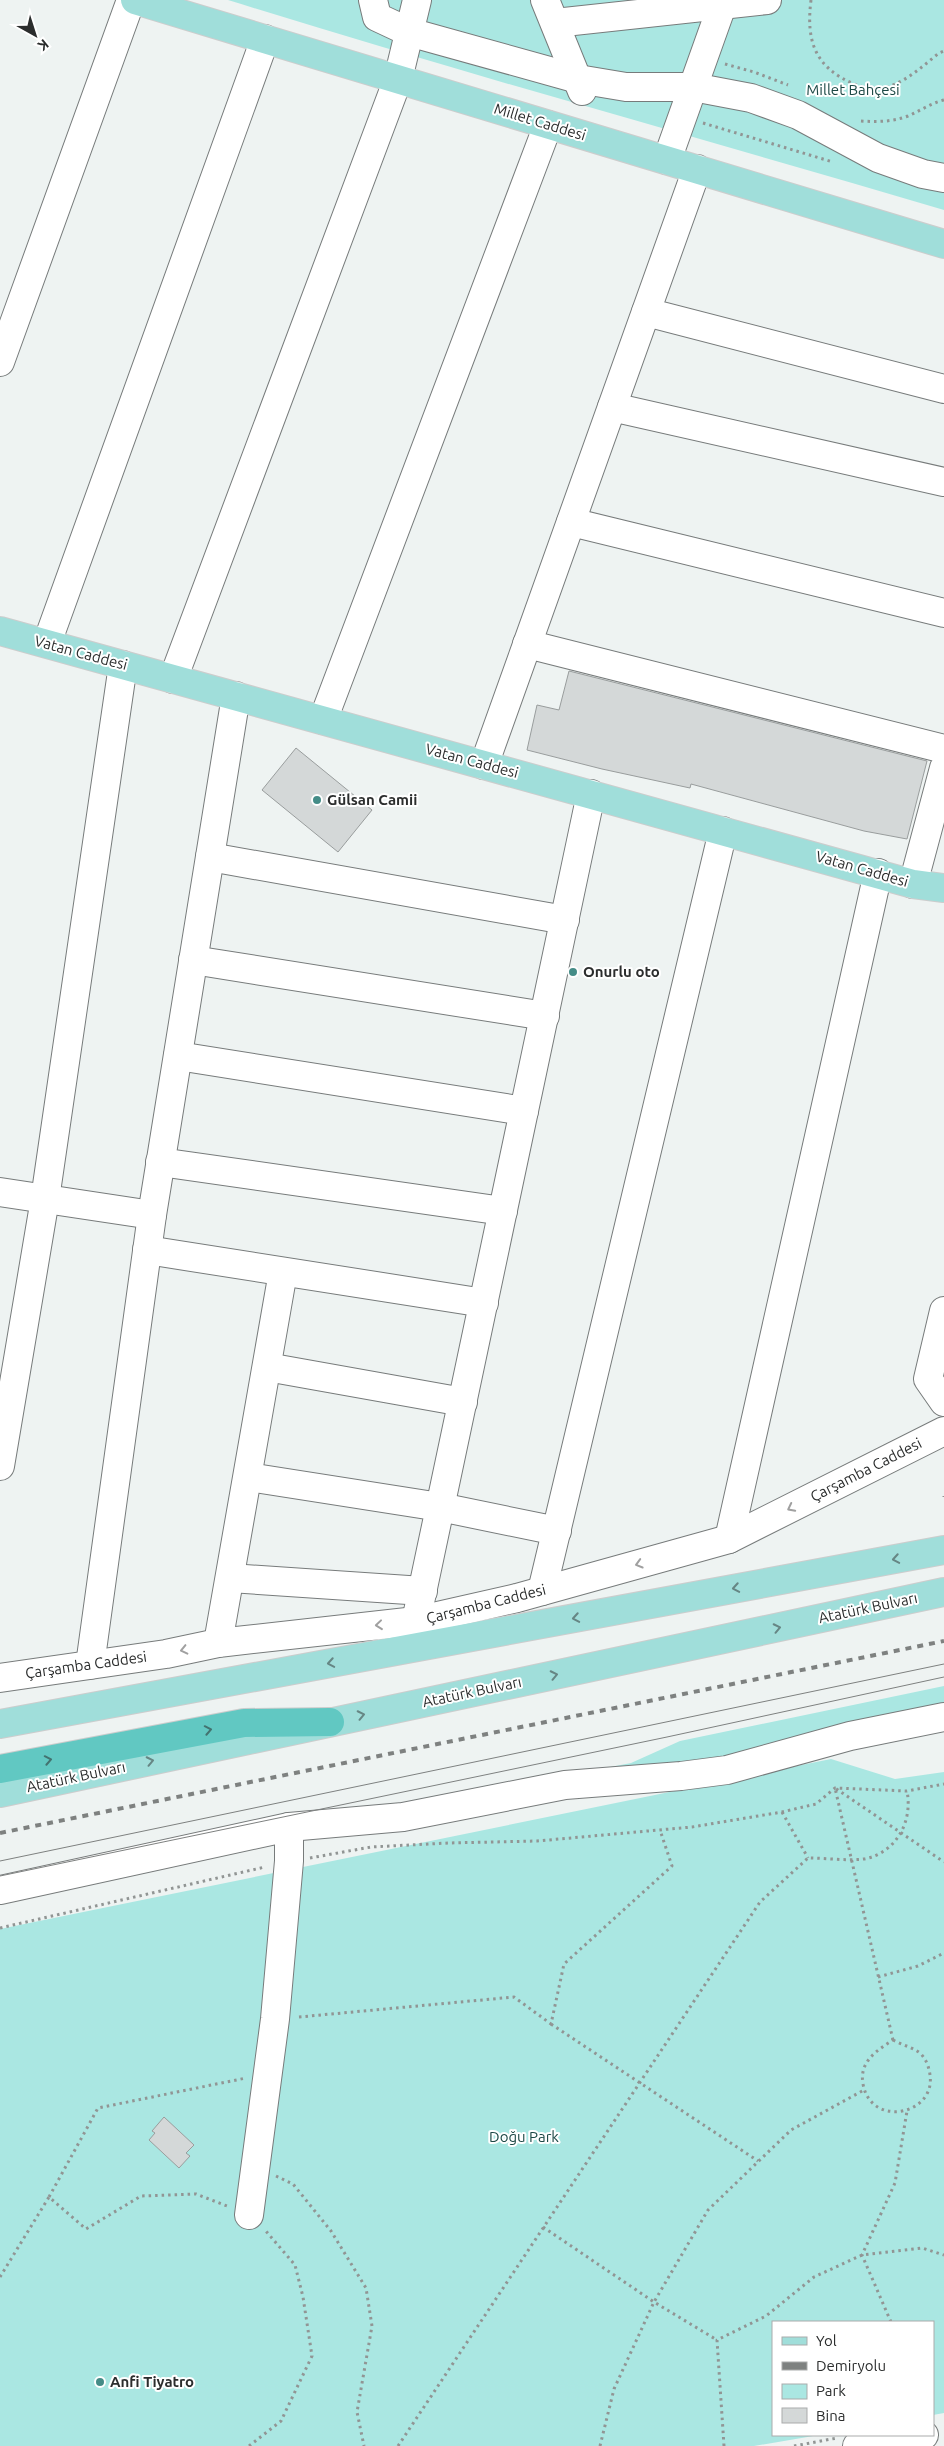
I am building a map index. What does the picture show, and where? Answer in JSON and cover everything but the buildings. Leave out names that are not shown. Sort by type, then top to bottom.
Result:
[{"type":"highway","points":[[0,1769],[244,1723],[330,1722]]},
{"type":"main road","name":"Millet Caddesi","points":[[135,0],[944,244]]},
{"type":"main road","name":"Vatan Caddesi","points":[[0,630],[913,884],[944,888]]},
{"type":"main road","points":[[0,1724],[944,1550]]},
{"type":"main road","name":"Atatürk Bulvarı","points":[[0,1793],[944,1592]]},
{"type":"street","points":[[0,362],[131,0]]},
{"type":"street","points":[[373,0],[377,17],[409,32],[580,85],[692,87],[751,98],[791,112],[878,158],[923,174],[944,178]]},
{"type":"street","points":[[173,678],[398,79],[417,0]]},
{"type":"street","points":[[580,85],[550,11],[767,0]]},
{"type":"street","points":[[667,160],[723,2]]},
{"type":"street","points":[[47,644],[265,39]]},
{"type":"street","points":[[323,720],[548,124]]},
{"type":"street","points":[[484,765],[698,169]]},
{"type":"street","points":[[646,312],[944,389]]},
{"type":"street","points":[[612,407],[944,482]]},
{"type":"street","points":[[571,522],[944,613]]},
{"type":"street","points":[[527,644],[944,749]]},
{"type":"street","points":[[0,1466],[45,1199],[123,665]]},
{"type":"street","points":[[90,1665],[152,1215],[236,696]]},
{"type":"street","points":[[913,884],[944,768]]},
{"type":"street","points":[[416,1621],[592,794]]},
{"type":"street","points":[[542,1591],[723,831]]},
{"type":"street","points":[[210,857],[565,920]]},
{"type":"street","points":[[729,1539],[878,874]]},
{"type":"street","points":[[193,960],[544,1016]]},
{"type":"street","points":[[178,1056],[524,1111]]},
{"type":"street","points":[[160,1162],[503,1211]]},
{"type":"street","points":[[0,1192],[152,1215]]},
{"type":"street","points":[[147,1250],[484,1303]]},
{"type":"street","points":[[218,1643],[283,1272]]},
{"type":"street","points":[[944,1311],[928,1379],[944,1402]]},
{"type":"street","points":[[267,1367],[463,1402]]},
{"type":"street","name":"Çarşamba Caddesi","points":[[0,1678],[166,1654],[218,1643],[416,1621],[542,1591],[729,1539],[944,1431]]},
{"type":"street","points":[[248,1476],[440,1507],[557,1531]]},
{"type":"street","points":[[230,1578],[423,1591]]},
{"type":"street","points":[[0,1890],[288,1827],[403,1817],[565,1785],[682,1776],[727,1770],[850,1736],[944,1717]]},
{"type":"street","points":[[249,2214],[257,2166],[266,2073],[275,2019],[288,1861],[288,1827]]},
{"type":"street","points":[[848,2442],[913,2436]]},
{"type":"path","points":[[811,0],[808,25],[813,48],[823,63],[837,76],[864,88],[886,87],[908,78],[944,51]]},
{"type":"path","points":[[703,58],[781,81],[796,90]]},
{"type":"path","points":[[859,121],[884,122],[908,116],[935,102],[944,100]]},
{"type":"path","points":[[0,1928],[288,1861],[370,1847],[448,1843],[537,1842],[660,1830],[782,1812],[816,1804],[835,1788],[907,1791],[944,1784]]},
{"type":"path","points":[[835,1788],[944,1862]]},
{"type":"path","points":[[835,1788],[892,2040]]},
{"type":"path","points":[[398,2446],[760,1902],[808,1858],[863,1859],[880,1853],[894,1843],[902,1833],[909,1813],[907,1791]]},
{"type":"path","points":[[782,1812],[808,1858]]},
{"type":"path","points":[[551,2024],[564,1964],[672,1866],[660,1830]]},
{"type":"path","points":[[878,1977],[918,1966],[944,1953]]},
{"type":"path","points":[[275,2019],[514,1997],[551,2024],[758,2161]]},
{"type":"path","points":[[892,2040],[921,2054],[928,2064],[931,2076],[930,2087],[925,2098],[907,2112],[891,2112],[877,2107],[864,2090],[862,2079],[864,2067],[870,2057],[892,2040]]},
{"type":"path","points":[[0,2278],[49,2197],[98,2108],[266,2073]]},
{"type":"path","points":[[600,2446],[614,2389],[654,2302],[708,2210],[791,2130],[864,2090]]},
{"type":"path","points":[[891,2321],[862,2255],[895,2183],[907,2112]]},
{"type":"path","points":[[257,2166],[293,2184],[331,2231],[366,2288],[372,2326],[357,2412],[364,2446]]},
{"type":"path","points":[[49,2197],[86,2229],[141,2196],[196,2194],[249,2214],[270,2235],[295,2265],[303,2297],[312,2356],[281,2421],[249,2446]]},
{"type":"path","points":[[543,2227],[654,2302],[717,2340]]},
{"type":"path","points":[[717,2340],[766,2316],[814,2277],[862,2255],[922,2248],[944,2255]]},
{"type":"path","points":[[717,2340],[724,2446]]},
{"type":"path","points":[[794,2446],[848,2442]]},
{"type":"green space","name":"Millet Bahçesi","points":[[228,0],[944,0],[944,210],[406,54]]},
{"type":"green space","points":[[944,1686],[944,1708],[724,1761],[585,1772],[631,1763],[680,1741]]},
{"type":"green space","name":"Doğu Park","points":[[831,1759],[895,1779],[944,1772],[944,2413],[934,2415],[934,2321],[772,2321],[772,2436],[813,2436],[754,2446],[0,2446],[0,1929]]},
{"type":"tram line","points":[[0,1861],[944,1664]]},
{"type":"tram line","points":[[0,1876],[667,1737],[944,1677]]},
{"type":"railway","points":[[0,1833],[944,1641]]},
{"type":"place","name":"Gülsan Camii","points":[[317,800]]},
{"type":"place","name":"Onurlu oto","points":[[573,972]]},
{"type":"place","name":"Anfi Tiyatro","points":[[100,2382]]}]
